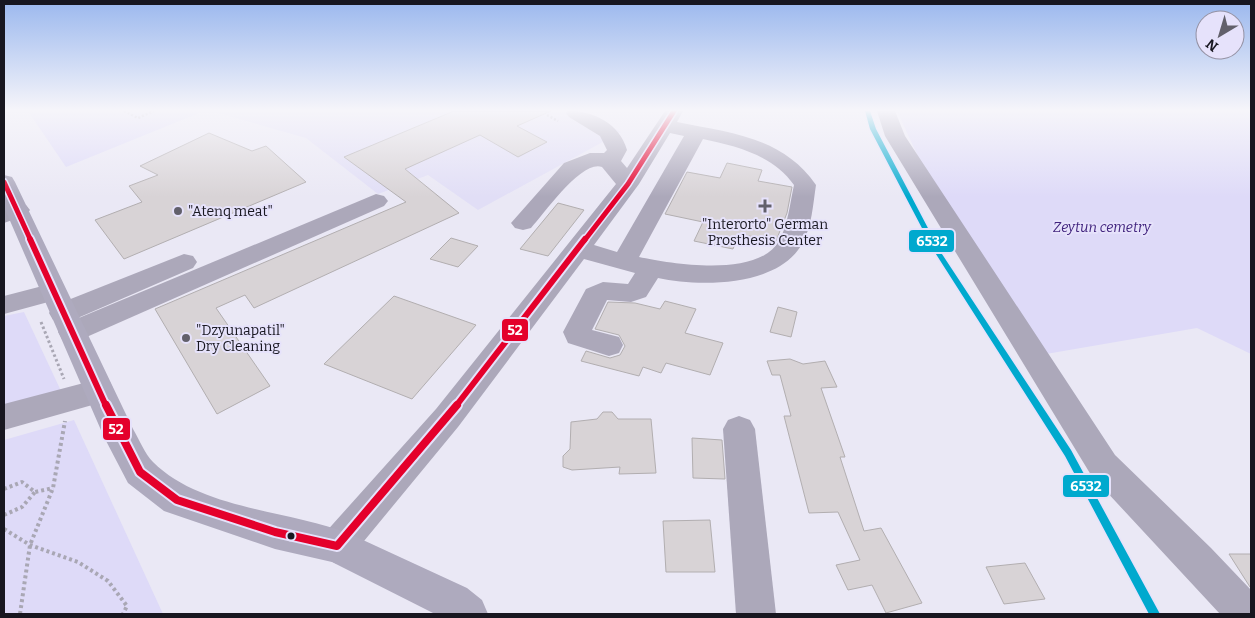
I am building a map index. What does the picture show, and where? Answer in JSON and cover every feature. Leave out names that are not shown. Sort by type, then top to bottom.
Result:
[{"type":"main road","points":[[4,182],[11,213],[55,309],[99,391],[120,437],[140,472],[177,500],[275,532],[337,546],[453,602],[468,614]]},
{"type":"street","points":[[610,162],[617,150],[616,144],[612,140]]},
{"type":"street","points":[[337,546],[447,418],[628,184],[655,140]]},
{"type":"street","points":[[624,262],[692,140]]},
{"type":"street","points":[[577,249],[651,268],[696,275],[742,270],[759,266],[776,258],[791,243],[806,185],[802,179],[773,154],[758,148],[724,140]]},
{"type":"street","points":[[897,140],[1103,465],[1198,561],[1246,614]]},
{"type":"street","points":[[523,223],[572,168],[590,159],[610,162],[628,184]]},
{"type":"street","points":[[55,309],[329,201]]},
{"type":"street","points":[[4,305],[55,309],[376,201]]},
{"type":"street","points":[[609,345],[578,336],[577,332],[580,323],[596,295],[603,291],[631,293],[637,291],[651,268]]},
{"type":"street","points":[[4,417],[99,391]]},
{"type":"street","points":[[739,428],[756,614]]},
{"type":"path","points":[[20,614],[30,545],[53,488],[66,422],[69,389],[55,309]]},
{"type":"path","points":[[4,490],[22,482],[35,492]]},
{"type":"path","points":[[4,515],[12,514],[31,499],[35,492],[53,488]]},
{"type":"path","points":[[4,529],[30,545],[78,562],[108,581],[127,606],[123,614]]},
{"type":"shaded area","points":[[308,140],[607,140],[478,210],[428,175],[378,194]]},
{"type":"green space","points":[[48,140],[133,140],[66,167]]},
{"type":"green space","name":"Zeytun cemetry","points":[[910,140],[1251,140],[1251,354],[1197,328],[1046,354],[921,163]]},
{"type":"green space","points":[[24,312],[61,391],[4,405],[4,316]]},
{"type":"green space","points":[[74,420],[163,614],[4,614],[4,440]]},
{"type":"building","name":"\"Atenq meat\"","points":[[195,140],[225,140],[252,151],[266,146],[306,182],[124,259],[95,220],[142,202],[129,186],[158,175],[140,166]]},
{"type":"building","points":[[385,140],[469,140],[405,169],[459,213],[254,308],[245,295],[216,308],[270,386],[217,414],[155,309],[406,202],[344,157]]},
{"type":"building","points":[[488,140],[543,140],[547,142],[518,157]]},
{"type":"building","name":"\"Interorto\" German Prosthesis Center","points":[[727,163],[762,170],[758,181],[792,187],[787,213],[776,241],[739,234],[733,249],[694,241],[703,222],[665,214],[687,172],[720,178]]},
{"type":"building","points":[[558,203],[584,210],[548,256],[520,249]]},
{"type":"building","points":[[451,238],[478,246],[458,267],[430,259]]},
{"type":"building","points":[[394,296],[476,325],[412,399],[324,364]]},
{"type":"building","points":[[665,301],[696,309],[685,333],[723,343],[710,375],[666,363],[661,373],[643,367],[639,376],[581,361],[586,351],[610,358],[620,355],[625,346],[619,335],[595,329],[608,302],[635,303],[660,309]]},
{"type":"building","points":[[778,307],[797,312],[791,337],[770,332]]},
{"type":"building","points":[[790,359],[803,364],[825,361],[837,387],[821,388],[845,457],[840,457],[864,531],[881,528],[922,603],[886,613],[872,585],[848,590],[836,565],[860,560],[838,512],[809,513],[784,416],[791,416],[780,375],[772,375],[767,361]]},
{"type":"building","points":[[603,412],[612,412],[618,419],[651,419],[656,473],[619,474],[620,467],[572,470],[563,467],[563,456],[570,449],[571,422],[597,419]]},
{"type":"building","points":[[692,438],[722,440],[725,479],[693,478]]},
{"type":"building","points":[[710,520],[715,572],[666,572],[663,521]]},
{"type":"building","points":[[1229,554],[1251,554],[1251,588],[1250,587]]},
{"type":"building","points":[[1025,563],[1045,599],[1004,604],[986,567]]},
{"type":"transit line","name":"52","points":[[4,182],[120,437],[140,472],[177,500],[275,532],[337,546],[447,418],[628,184],[656,140]]},
{"type":"transit line","name":"6532","points":[[879,140],[937,251],[1068,453],[1155,614]]},
{"type":"place","name":"\"Interorto\" German Prosthesis Center","points":[[765,206]]},
{"type":"place","name":"\"Atenq meat\"","points":[[178,211]]},
{"type":"place","name":"\"Dzyunapatil\" Dry Cleaning","points":[[186,338]]}]
